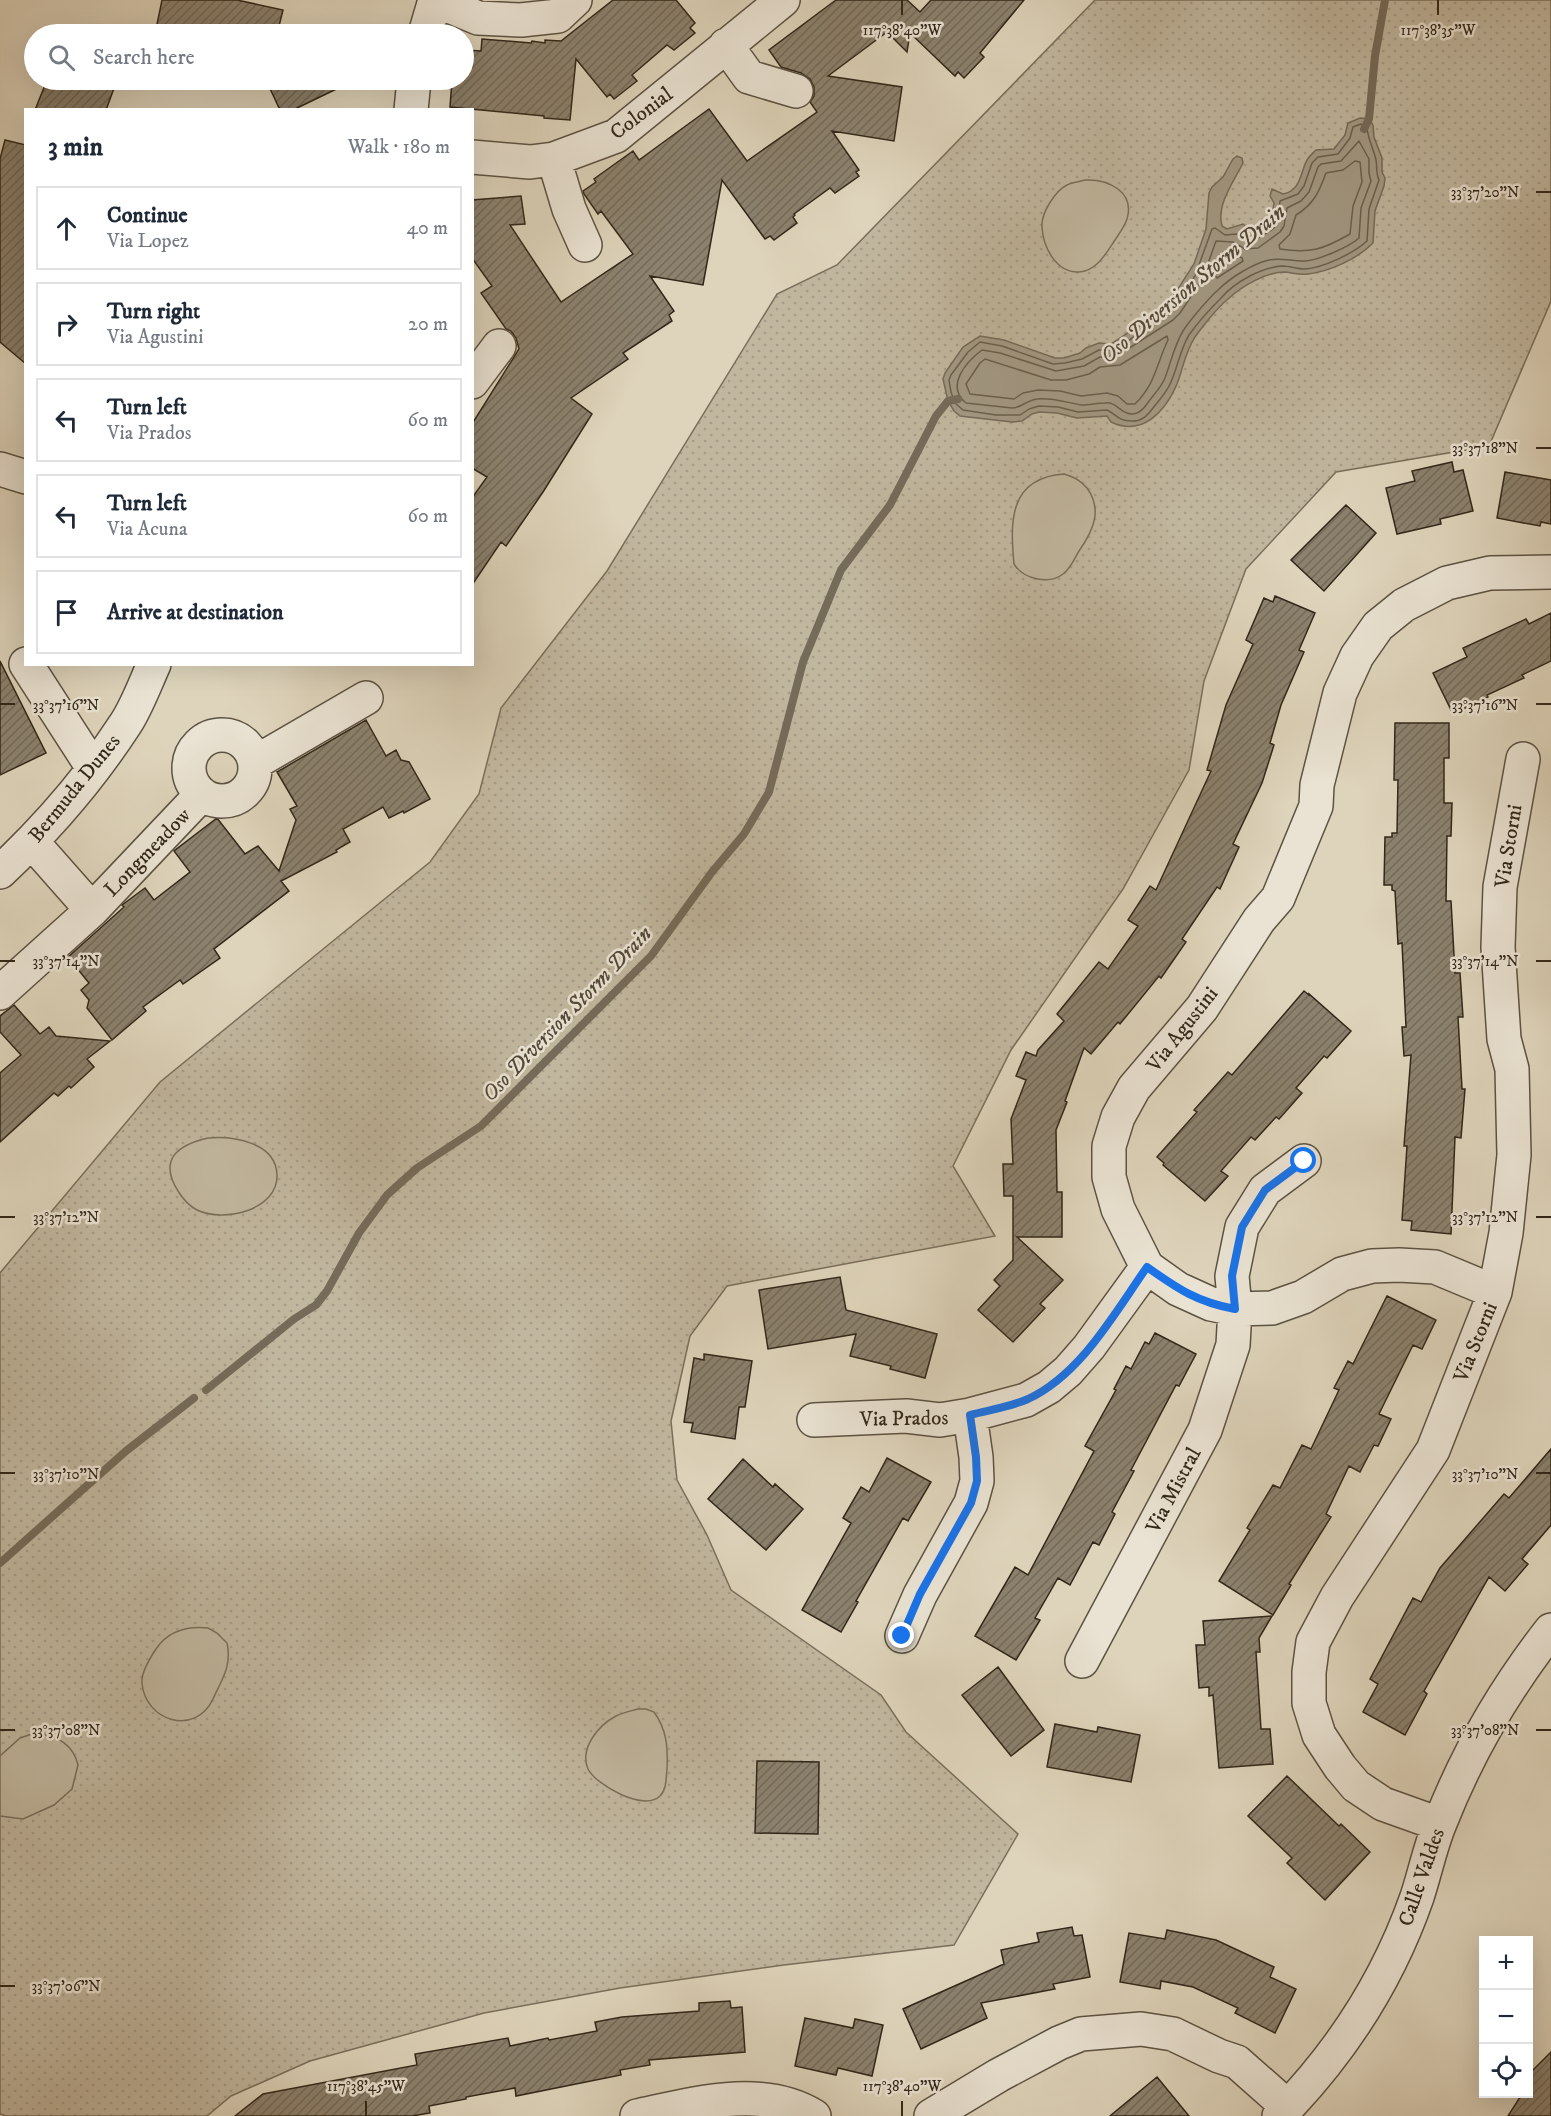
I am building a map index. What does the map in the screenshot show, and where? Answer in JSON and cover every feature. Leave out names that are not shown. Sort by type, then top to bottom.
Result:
[{"type":"street","points":[[428,24],[435,0],[478,18],[521,20],[558,16],[575,0]]},
{"type":"street","name":"Colonial","points":[[474,157],[530,162],[554,159],[616,136],[783,0]]},
{"type":"street","points":[[726,45],[749,78],[796,91]]},
{"type":"street","points":[[411,108],[413,90]]},
{"type":"street","points":[[554,159],[569,208],[585,244]]},
{"type":"street","points":[[474,379],[499,346]]},
{"type":"street","points":[[0,469],[24,476]]},
{"type":"street","name":"Via Agustini","points":[[1495,1292],[1435,1267],[1372,1266],[1342,1274],[1303,1297],[1272,1308],[1235,1309],[1211,1304],[1178,1289],[1147,1267],[1118,1209],[1109,1178],[1109,1146],[1118,1117],[1134,1088],[1202,1008],[1259,920],[1278,898],[1316,807],[1317,785],[1340,693],[1357,656],[1378,626],[1404,605],[1447,583],[1490,573],[1551,572]]},
{"type":"street","points":[[28,666],[93,768]]},
{"type":"street","name":"Bermuda Dunes","points":[[0,872],[32,842],[93,768],[127,722],[153,666]]},
{"type":"street","points":[[256,762],[366,698]]},
{"type":"street","points":[[218,734],[232,735],[243,741],[252,752],[256,762],[254,778],[249,789],[227,801],[212,800],[202,795],[193,784],[189,773],[189,763],[193,752],[207,738],[218,734]]},
{"type":"street","name":"Via Storni","points":[[1439,1824],[1383,1804],[1356,1786],[1319,1735],[1309,1703],[1309,1672],[1313,1642],[1337,1597],[1433,1450],[1495,1292],[1506,1233],[1514,1155],[1512,1070],[1504,1039],[1499,958],[1500,887],[1523,759]]},
{"type":"street","name":"Longmeadow","points":[[1,990],[92,910],[202,795]]},
{"type":"street","name":"Longmeadow","points":[[32,842],[92,910]]},
{"type":"street","name":"Via Mistral","points":[[1082,1660],[1205,1430],[1233,1345],[1235,1309],[1232,1276],[1242,1227],[1265,1190],[1304,1161]]},
{"type":"street","name":"Via Prados","points":[[814,1420],[906,1416],[940,1420],[970,1415],[1026,1400],[1049,1387],[1068,1371],[1089,1347],[1147,1267]]},
{"type":"street","points":[[902,1636],[920,1594],[971,1503],[977,1481],[970,1415]]},
{"type":"street","name":"Calle Valdes","points":[[1284,2111],[1325,2066],[1362,2013],[1392,1956],[1416,1899],[1439,1824],[1468,1759],[1502,1698],[1551,1630]]},
{"type":"street","points":[[931,2116],[999,2075],[1059,2043],[1081,2034],[1142,2029],[1173,2034],[1237,2062],[1284,2111]]},
{"type":"street","points":[[637,2116],[726,2100],[752,2099],[799,2107],[814,2116]]},
{"type":"shaded area","points":[[1095,0],[1551,0],[1551,301],[1489,446],[1336,472],[1246,569],[1204,681],[1189,770],[1123,889],[1011,1050],[953,1166],[995,1236],[727,1286],[690,1336],[671,1421],[677,1480],[707,1535],[731,1590],[881,1695],[906,1732],[1018,1834],[954,1945],[784,1965],[620,1988],[484,2013],[310,2061],[231,2096],[207,2116],[6,2116],[0,2114],[0,1273],[160,1082],[430,862],[479,794],[501,708],[607,571],[777,294],[837,265]]},
{"type":"shaded area","points":[[1085,180],[1103,182],[1118,189],[1127,201],[1128,210],[1123,228],[1107,252],[1090,269],[1079,272],[1064,268],[1052,257],[1045,243],[1042,221],[1046,209],[1062,188]]},
{"type":"shaded area","points":[[1064,474],[1077,479],[1092,496],[1095,512],[1092,528],[1066,572],[1044,580],[1030,577],[1014,564],[1012,532],[1017,504],[1032,484],[1046,477]]},
{"type":"shaded area","points":[[208,1138],[229,1138],[252,1143],[269,1155],[275,1164],[277,1175],[275,1187],[269,1197],[247,1211],[221,1215],[197,1210],[186,1202],[172,1180],[171,1162],[180,1149]]},
{"type":"shaded area","points":[[208,1628],[227,1643],[228,1651],[225,1672],[213,1699],[205,1711],[195,1718],[183,1721],[172,1720],[161,1715],[145,1696],[142,1683],[149,1661],[161,1643],[172,1634],[185,1629]]},
{"type":"shaded area","points":[[638,1709],[654,1712],[666,1739],[665,1786],[660,1796],[653,1800],[632,1799],[610,1789],[593,1775],[586,1761],[588,1745],[603,1725],[616,1716]]},
{"type":"shaded area","points":[[35,1733],[57,1738],[72,1751],[78,1765],[72,1789],[54,1805],[23,1819],[0,1816],[0,1756],[20,1738]]},
{"type":"water","points":[[1360,118],[1369,119],[1373,125],[1385,178],[1375,211],[1373,243],[1351,259],[1334,267],[1308,274],[1285,272],[1270,274],[1234,294],[1215,312],[1195,337],[1172,394],[1166,404],[1151,419],[1142,424],[1122,426],[1111,422],[1107,416],[1077,418],[1057,413],[1039,412],[1022,421],[1012,422],[960,416],[954,411],[948,401],[943,379],[963,347],[980,336],[1004,340],[1055,358],[1064,358],[1099,343],[1111,344],[1165,309],[1194,264],[1206,229],[1209,193],[1223,177],[1233,159],[1237,156],[1242,158],[1243,163],[1221,210],[1222,226],[1227,229],[1243,224],[1246,227],[1244,234],[1251,236],[1271,222],[1274,203],[1270,196],[1272,189],[1283,194],[1293,190],[1310,156],[1316,150],[1334,149],[1345,135],[1348,123]]},
{"type":"building","points":[[162,0],[237,0],[283,10],[280,24],[157,24]]},
{"type":"building","points":[[613,0],[676,0],[695,23],[690,28],[695,33],[674,50],[667,45],[632,75],[637,81],[614,99],[610,94],[607,97],[576,59],[570,120],[450,107],[451,90],[474,90],[474,51],[481,51],[482,39],[531,43],[532,41],[545,43],[545,40],[561,41]]},
{"type":"building","points":[[836,0],[907,0],[920,12],[931,0],[1024,0],[980,53],[984,57],[964,78],[958,72],[955,76],[910,33],[907,52],[887,32],[828,76],[902,87],[894,141],[832,131],[859,170],[856,172],[859,176],[835,193],[830,188],[794,214],[793,217],[797,223],[774,240],[770,236],[765,239],[722,180],[703,285],[650,276],[674,311],[669,315],[672,321],[623,353],[628,359],[571,398],[592,414],[506,546],[501,542],[474,582],[474,495],[487,477],[474,469],[474,421],[519,349],[516,338],[511,331],[506,329],[481,293],[492,286],[474,261],[474,200],[521,196],[525,224],[510,225],[561,302],[633,254],[601,211],[598,214],[584,194],[583,191],[596,182],[594,179],[633,151],[639,160],[709,109],[747,161],[817,112],[810,102],[814,96],[814,87],[810,79],[801,73],[781,67],[769,50]]},
{"type":"building","points":[[43,90],[113,90],[107,108],[36,108]]},
{"type":"building","points":[[271,90],[334,90],[297,108],[279,108]]},
{"type":"building","points":[[5,140],[24,145],[24,362],[0,342],[0,159]]},
{"type":"building","points":[[1452,462],[1454,472],[1463,470],[1473,511],[1440,519],[1441,524],[1397,534],[1386,488],[1415,481],[1412,471]]},
{"type":"building","points":[[1505,472],[1551,480],[1551,524],[1541,522],[1540,526],[1497,518]]},
{"type":"building","points":[[1346,505],[1376,533],[1324,591],[1291,560]]},
{"type":"building","points":[[1275,596],[1315,613],[1299,650],[1304,652],[1281,705],[1270,743],[1274,745],[1262,783],[1233,844],[1239,847],[1220,889],[1217,887],[1182,939],[1186,942],[1161,978],[1159,976],[1120,1024],[1118,1022],[1091,1054],[1084,1048],[1056,1130],[1057,1192],[1062,1192],[1062,1237],[1017,1237],[1063,1280],[1040,1304],[1045,1308],[1013,1342],[978,1310],[1000,1286],[994,1280],[1013,1260],[1013,1196],[1004,1196],[1003,1164],[1013,1164],[1011,1119],[1026,1080],[1016,1076],[1026,1052],[1036,1056],[1038,1050],[1064,1021],[1057,1014],[1099,962],[1108,969],[1138,926],[1128,920],[1150,886],[1156,890],[1211,771],[1207,770],[1226,705],[1253,644],[1246,640],[1264,598],[1273,602]]},
{"type":"building","points":[[1551,613],[1551,661],[1522,675],[1524,678],[1453,714],[1433,673],[1467,657],[1463,648],[1526,619],[1529,624]]},
{"type":"building","points":[[0,661],[46,753],[0,775]]},
{"type":"building","points":[[366,720],[386,756],[396,750],[401,760],[409,762],[430,799],[389,818],[383,807],[343,829],[350,842],[336,850],[337,852],[281,881],[289,891],[214,949],[220,958],[183,984],[180,980],[143,1007],[146,1011],[112,1040],[87,1008],[89,1000],[81,990],[89,983],[68,957],[124,907],[122,905],[145,888],[154,900],[190,872],[174,851],[217,818],[245,854],[258,846],[279,871],[296,820],[290,809],[297,806],[277,772]]},
{"type":"building","points":[[1395,723],[1449,723],[1449,758],[1444,758],[1444,803],[1452,803],[1451,836],[1447,836],[1446,901],[1451,901],[1455,973],[1460,973],[1463,1017],[1458,1017],[1462,1089],[1465,1089],[1461,1138],[1455,1137],[1451,1234],[1411,1230],[1412,1221],[1402,1220],[1407,1146],[1404,1146],[1411,1055],[1404,1056],[1402,1027],[1406,1027],[1402,943],[1398,944],[1395,891],[1392,890],[1392,885],[1384,885],[1385,837],[1392,837],[1392,833],[1397,833],[1398,780],[1394,780]]},
{"type":"building","points":[[1304,991],[1351,1031],[1327,1058],[1324,1056],[1296,1088],[1302,1093],[1279,1119],[1276,1117],[1255,1140],[1251,1137],[1221,1171],[1228,1176],[1205,1201],[1163,1165],[1164,1163],[1157,1157],[1197,1112],[1194,1110],[1228,1072],[1232,1075]]},
{"type":"building","points":[[14,1005],[40,1034],[49,1027],[56,1036],[110,1041],[87,1059],[94,1067],[71,1088],[69,1086],[58,1096],[54,1093],[0,1142],[0,1073],[21,1055],[0,1032],[0,1016]]},
{"type":"building","points":[[840,1277],[846,1310],[937,1334],[925,1378],[890,1369],[891,1366],[850,1356],[856,1334],[768,1349],[759,1290]]},
{"type":"building","points":[[1387,1296],[1436,1320],[1422,1349],[1413,1345],[1379,1414],[1391,1419],[1378,1446],[1374,1445],[1360,1472],[1349,1466],[1326,1514],[1331,1517],[1289,1584],[1291,1585],[1273,1615],[1219,1581],[1250,1530],[1247,1528],[1273,1485],[1280,1488],[1302,1445],[1311,1449],[1339,1390],[1334,1388],[1348,1361],[1353,1364]]},
{"type":"building","points":[[1155,1333],[1196,1354],[1179,1386],[1176,1385],[1131,1470],[1134,1471],[1112,1512],[1115,1514],[1099,1545],[1093,1542],[1070,1585],[1058,1578],[1035,1618],[1040,1620],[1016,1660],[975,1636],[1015,1567],[1028,1575],[1094,1451],[1085,1446],[1116,1390],[1114,1389],[1126,1366],[1131,1369],[1145,1342],[1149,1344]]},
{"type":"building","points":[[704,1354],[752,1361],[745,1407],[739,1407],[735,1439],[691,1432],[693,1423],[684,1422],[694,1358],[704,1360]]},
{"type":"building","points":[[1551,1449],[1551,1525],[1522,1559],[1528,1564],[1505,1591],[1489,1577],[1424,1691],[1427,1694],[1405,1735],[1363,1712],[1378,1684],[1370,1679],[1413,1598],[1421,1602],[1440,1568],[1504,1494],[1509,1498]]},
{"type":"building","points":[[887,1458],[931,1482],[908,1521],[903,1518],[841,1632],[802,1610],[851,1523],[843,1518],[861,1487],[869,1492]]},
{"type":"building","points":[[743,1459],[773,1487],[775,1484],[803,1509],[766,1550],[708,1499]]},
{"type":"building","points":[[1272,1616],[1259,1638],[1260,1652],[1256,1652],[1261,1729],[1270,1729],[1273,1764],[1219,1768],[1213,1695],[1209,1696],[1209,1687],[1199,1688],[1196,1645],[1205,1645],[1203,1621]]},
{"type":"building","points":[[998,1667],[1044,1730],[1011,1756],[962,1695]]},
{"type":"building","points":[[1055,1724],[1097,1732],[1098,1727],[1140,1735],[1131,1782],[1047,1767]]},
{"type":"building","points":[[757,1761],[819,1762],[818,1834],[755,1833]]},
{"type":"building","points":[[1287,1776],[1370,1852],[1325,1900],[1287,1863],[1292,1858],[1248,1816]]},
{"type":"building","points":[[1072,1927],[1074,1936],[1082,1935],[1090,1977],[1053,1984],[1055,1989],[981,2003],[987,2018],[921,2049],[903,2009],[1004,1964],[1001,1950],[1039,1942],[1037,1933]]},
{"type":"building","points":[[1167,1930],[1216,1940],[1274,1967],[1270,1977],[1296,1989],[1275,2033],[1235,2013],[1238,2008],[1193,1987],[1161,1981],[1160,1989],[1120,1982],[1129,1933],[1165,1939]]},
{"type":"building","points":[[730,2001],[731,2008],[742,2007],[745,2052],[649,2060],[650,2065],[620,2070],[621,2075],[516,2096],[515,2088],[466,2097],[466,2099],[429,2106],[430,2113],[412,2116],[235,2116],[263,2094],[417,2065],[415,2054],[508,2038],[510,2046],[548,2038],[549,2040],[597,2031],[595,2022],[622,2017],[699,2011],[699,2003]]},
{"type":"building","points":[[805,2018],[853,2028],[855,2019],[883,2025],[872,2076],[838,2068],[836,2075],[795,2066]]},
{"type":"building","points":[[1551,2052],[1551,2116],[1508,2116],[1519,2098],[1533,2098],[1533,2070]]},
{"type":"building","points":[[1157,2077],[1189,2116],[1110,2116]]},
{"type":"waterway","name":"Oso Diversion Storm Drain","points":[[1364,129],[1369,119],[1375,56],[1385,0]]},
{"type":"waterway","name":"Oso Diversion Storm Drain","points":[[206,1390],[294,1319],[316,1305],[327,1291],[359,1233],[387,1195],[417,1168],[481,1126],[651,956],[712,872],[744,834],[769,792],[803,662],[841,570],[890,505],[936,416],[948,401],[958,399]]},
{"type":"waterway","name":"Oso Diversion Storm Drain","points":[[0,1563],[126,1451],[194,1398]]},
{"type":"route","points":[[902,1636],[920,1594],[971,1503],[977,1481],[970,1415],[1026,1400],[1049,1387],[1068,1371],[1089,1347],[1147,1267],[1178,1289],[1211,1304],[1235,1309],[1232,1276],[1242,1227],[1265,1190],[1304,1161]]}]
